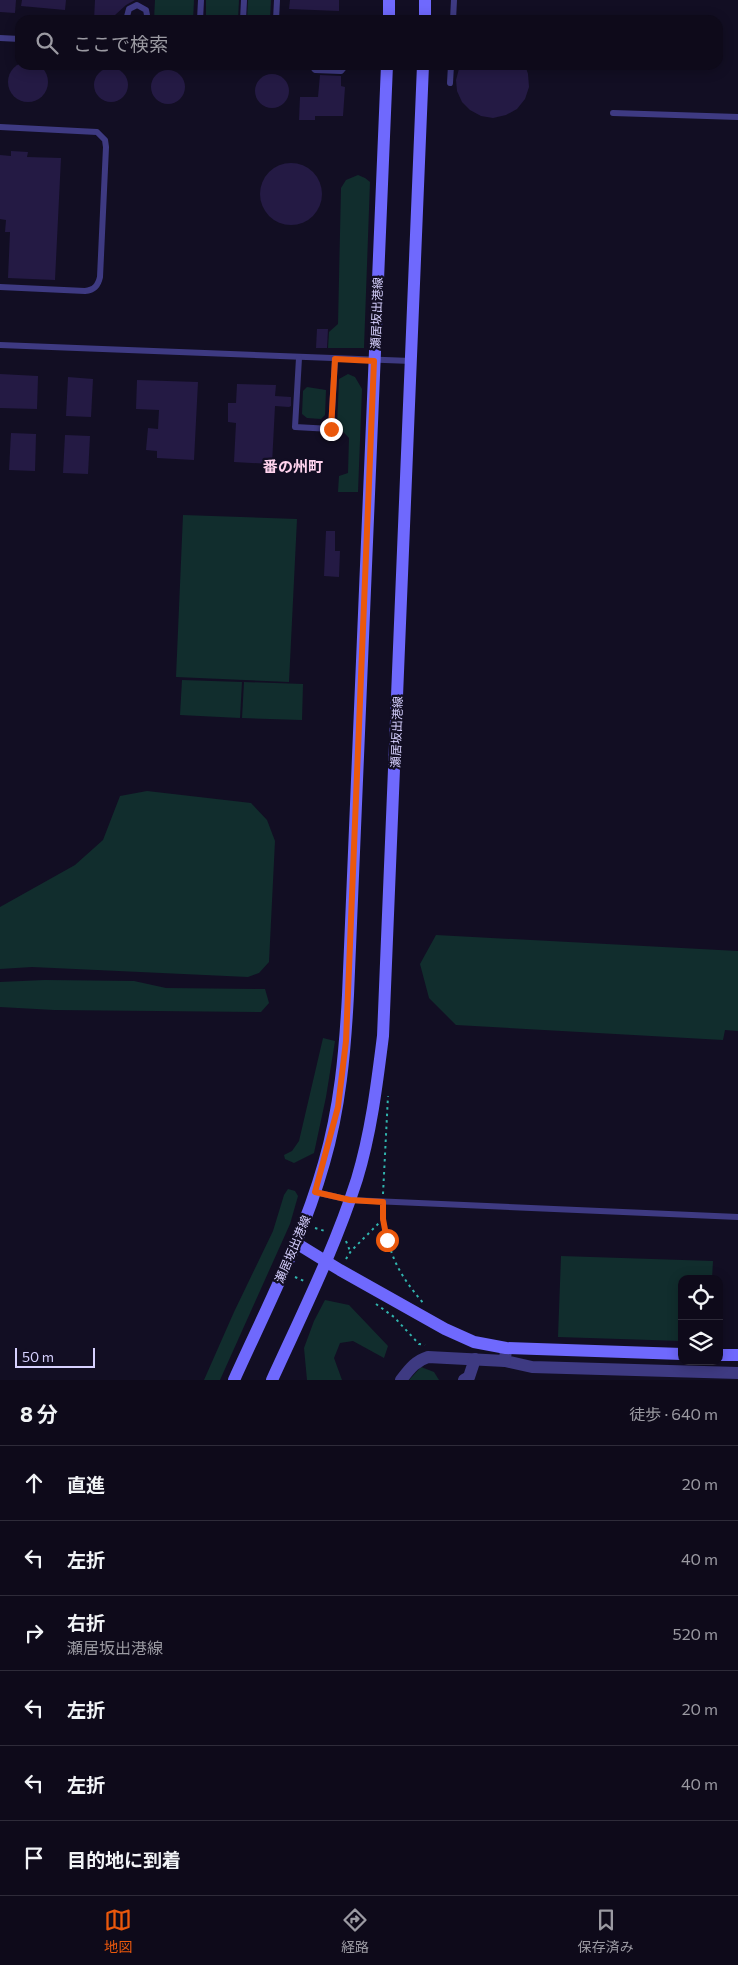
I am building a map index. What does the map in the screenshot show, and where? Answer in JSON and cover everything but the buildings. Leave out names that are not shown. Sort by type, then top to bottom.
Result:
[{"type":"main road","points":[[389,0],[389,15]]},
{"type":"main road","points":[[424,15],[425,0]]},
{"type":"main road","name":"瀬居坂出港線","points":[[234,1380],[296,1243],[315,1192],[338,1107],[346,1041],[387,70]]},
{"type":"main road","name":"瀬居坂出港線","points":[[272,1380],[326,1262],[350,1200],[369,1131],[383,1036],[423,70]]},
{"type":"main road","points":[[296,1243],[445,1329],[474,1342],[506,1348],[678,1354]]},
{"type":"main road","points":[[723,1355],[738,1355]]},
{"type":"street","points":[[505,1362],[506,1348]]},
{"type":"street","points":[[401,1380],[420,1360],[428,1357],[475,1359],[532,1367],[661,1375],[708,1372],[738,1373]]},
{"type":"street","points":[[464,1380],[469,1377],[475,1359]]},
{"type":"lane","points":[[200,15],[201,0]]},
{"type":"lane","points":[[243,15],[244,0]]},
{"type":"lane","points":[[276,15],[277,0]]},
{"type":"lane","points":[[453,15],[454,0]]},
{"type":"lane","points":[[127,15],[129,9],[137,5],[146,10],[147,15]]},
{"type":"lane","points":[[0,38],[15,39]]},
{"type":"lane","points":[[315,70],[342,70]]},
{"type":"lane","points":[[450,84],[451,70]]},
{"type":"lane","points":[[612,113],[738,118]]},
{"type":"lane","points":[[0,127],[97,132],[105,140],[106,147],[100,277],[95,288],[85,291],[0,287]]},
{"type":"lane","points":[[0,345],[411,361]]},
{"type":"lane","points":[[299,358],[295,427],[331,429],[335,359]]},
{"type":"lane","points":[[315,1192],[350,1200],[383,1202],[738,1216]]},
{"type":"path","points":[[388,1090],[383,1219],[392,1257],[411,1288],[430,1309]]},
{"type":"path","points":[[346,1260],[351,1252],[383,1219]]},
{"type":"path","points":[[309,1225],[329,1233]]},
{"type":"path","points":[[345,1239],[351,1252]]},
{"type":"path","points":[[289,1274],[308,1283]]},
{"type":"path","points":[[375,1303],[394,1317],[419,1344],[428,1345]]},
{"type":"green space","points":[[155,0],[194,0],[193,15],[154,15]]},
{"type":"green space","points":[[206,0],[239,0],[238,15],[206,15]]},
{"type":"green space","points":[[248,0],[271,0],[270,15],[247,15]]},
{"type":"green space","points":[[358,175],[370,182],[364,348],[328,348],[329,332],[338,324],[341,188],[346,180]]},
{"type":"green space","points":[[348,374],[355,377],[362,389],[358,492],[338,492],[339,476],[348,473],[349,438],[337,425],[339,379]]},
{"type":"green space","points":[[307,387],[326,390],[325,415],[321,419],[307,418],[302,414],[303,391]]},
{"type":"green space","points":[[183,515],[297,519],[289,682],[176,677]]},
{"type":"green space","points":[[182,680],[242,682],[240,718],[180,715]]},
{"type":"green space","points":[[244,682],[303,684],[302,720],[242,718]]},
{"type":"green space","points":[[147,791],[251,803],[267,820],[275,841],[269,962],[259,973],[248,977],[32,967],[0,969],[0,907],[75,865],[103,840],[120,796]]},
{"type":"green space","points":[[436,935],[738,951],[738,1031],[725,1030],[723,1040],[456,1025],[429,998],[420,964]]},
{"type":"green space","points":[[45,980],[134,981],[166,988],[265,989],[269,1003],[261,1012],[54,1010],[0,1007],[0,982]]},
{"type":"green space","points":[[323,1038],[335,1041],[314,1153],[294,1163],[285,1159],[284,1155],[292,1151],[299,1141]]},
{"type":"green space","points":[[288,1189],[295,1191],[298,1196],[290,1224],[220,1380],[204,1380],[273,1231],[284,1195]]},
{"type":"green space","points":[[561,1256],[713,1261],[712,1275],[678,1275],[678,1341],[558,1337]]},
{"type":"green space","points":[[325,1300],[349,1305],[388,1346],[384,1358],[353,1341],[340,1343],[334,1358],[342,1380],[307,1380],[304,1348],[314,1321]]},
{"type":"green space","points":[[421,1367],[434,1372],[439,1380],[409,1380]]},
{"type":"district","name":"番の州町","points":[[293,466]]},
{"type":"route","points":[[331,429],[335,359],[374,361],[346,1041],[338,1107],[315,1192],[350,1200],[383,1202],[383,1219],[387,1240]]}]
